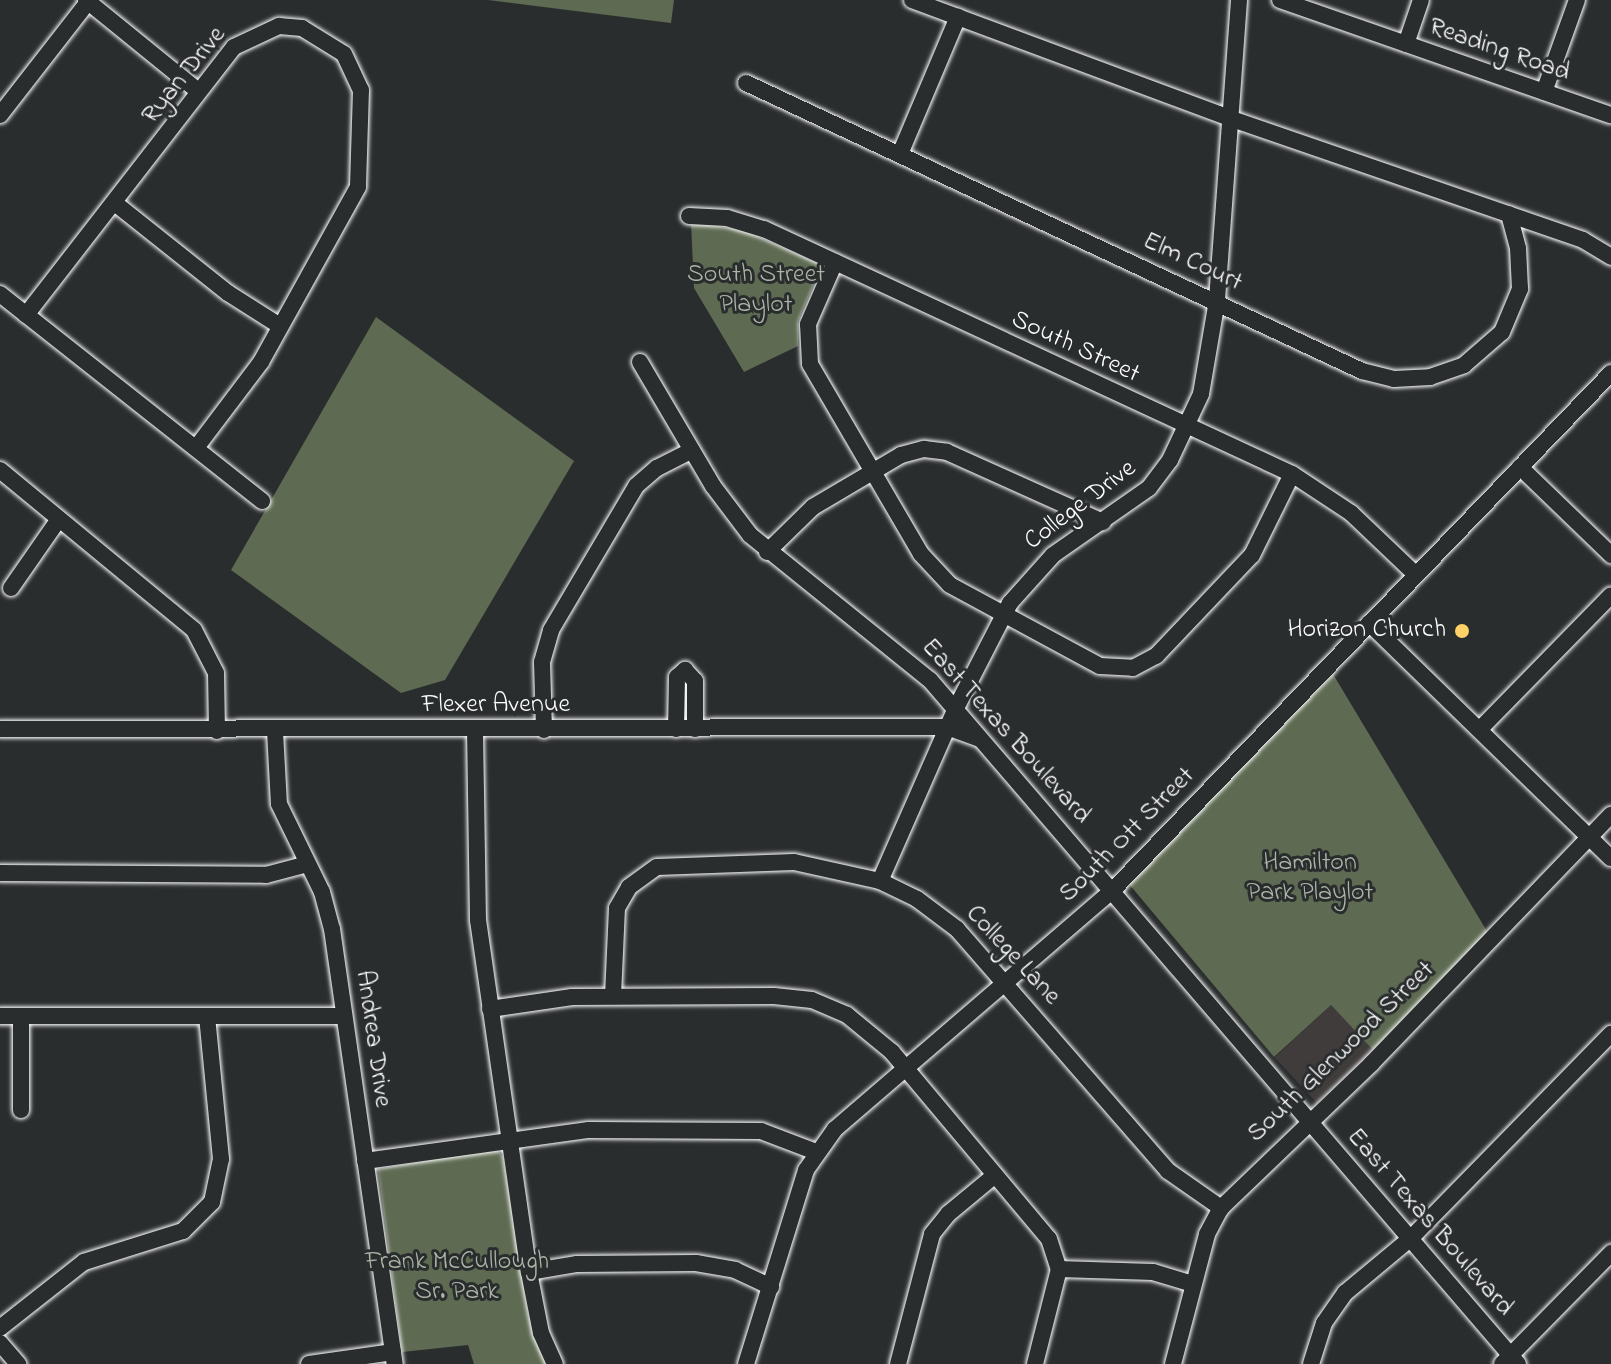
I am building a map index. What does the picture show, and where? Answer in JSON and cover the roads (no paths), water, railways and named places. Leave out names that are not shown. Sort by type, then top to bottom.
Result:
[{"type":"street","points":[[912,0],[1229,118],[1583,240],[1611,257]]},
{"type":"street","name":"College Drive","points":[[880,881],[947,727],[1003,615],[1038,568],[1149,488],[1186,426],[1209,366],[1217,300],[1239,0]]},
{"type":"street","name":"Reading Road","points":[[1280,0],[1611,115]]},
{"type":"street","points":[[1406,44],[1421,0]]},
{"type":"street","points":[[1544,92],[1577,0]]},
{"type":"street","points":[[0,115],[87,1],[198,91]]},
{"type":"street","points":[[900,154],[958,17]]},
{"type":"street","name":"Ryan Drive","points":[[26,315],[116,204],[234,47],[279,26],[302,28],[323,39],[355,71],[361,90],[358,187],[242,393],[196,448]]},
{"type":"street","name":"Elm Court","points":[[746,83],[1217,300],[1362,371],[1394,379],[1430,377],[1477,358],[1512,317],[1520,265],[1509,214]]},
{"type":"street","points":[[116,204],[228,293],[280,326]]},
{"type":"street","name":"South Street","points":[[689,216],[746,223],[1292,474],[1351,513],[1416,575]]},
{"type":"street","points":[[835,262],[812,310],[807,351],[816,377],[938,575],[1003,615],[1100,666],[1122,669],[1156,656],[1250,558],[1292,474]]},
{"type":"street","points":[[0,294],[262,501]]},
{"type":"street","name":"East Texas Boulevard","points":[[640,362],[734,517],[767,552],[885,640],[956,708],[1411,1238],[1511,1361]]},
{"type":"street","name":"South Ott Street","points":[[746,1364],[801,1185],[816,1152],[905,1067],[1113,890],[1611,373]]},
{"type":"street","points":[[544,730],[542,662],[551,630],[636,486],[657,468],[692,450]]},
{"type":"street","points":[[767,552],[813,507],[911,451],[947,452],[1103,522]]},
{"type":"street","points":[[1520,467],[1611,555]]},
{"type":"street","points":[[0,470],[190,626],[204,643],[217,681],[217,731]]},
{"type":"street","points":[[11,588],[59,519]]},
{"type":"street","points":[[1480,729],[1611,595]]},
{"type":"street","points":[[1369,623],[1611,858]]},
{"type":"street","points":[[676,729],[677,677],[688,670],[695,681],[695,729]]},
{"type":"street","name":"Flexer Avenue","points":[[0,729],[275,731],[947,727],[988,744]]},
{"type":"street","points":[[475,730],[476,889],[490,1009],[529,1272],[541,1333],[555,1364]]},
{"type":"street","name":"Andrea Drive","points":[[275,731],[279,804],[328,911],[394,1358]]},
{"type":"street","name":"South Glenwood Street","points":[[1173,1364],[1207,1234],[1221,1208],[1261,1165],[1312,1123],[1611,815]]},
{"type":"street","name":"College Lane","points":[[613,996],[617,908],[629,887],[657,867],[794,862],[880,881],[938,913],[1006,980],[1168,1171],[1221,1208]]},
{"type":"street","points":[[0,873],[266,875],[308,864]]},
{"type":"street","points":[[490,1009],[613,996],[812,1000],[863,1026],[905,1067],[1041,1227],[1059,1269],[1035,1364]]},
{"type":"street","points":[[0,1016],[344,1016]]},
{"type":"street","points":[[21,1016],[21,1110]]},
{"type":"street","points":[[0,1328],[84,1262],[183,1231],[212,1202],[221,1159],[207,1017]]},
{"type":"street","points":[[1311,1364],[1333,1307],[1411,1238],[1611,1034]]},
{"type":"street","points":[[365,1161],[589,1130],[740,1130],[782,1137],[816,1152]]},
{"type":"street","points":[[898,1364],[932,1234],[948,1214],[995,1175]]},
{"type":"street","points":[[1511,1361],[1611,1253]]},
{"type":"street","points":[[529,1272],[577,1264],[696,1263],[735,1270],[771,1287]]},
{"type":"street","points":[[1059,1269],[1153,1272],[1193,1284]]},
{"type":"street","points":[[0,1343],[18,1364]]},
{"type":"street","points":[[309,1364],[394,1358]]},
{"type":"place","name":"Horizon Church","points":[[1462,631]]},
{"type":"park label","name":"South Street Playlot","points":[[756,291]]},
{"type":"park label","name":"Hamilton Park Playlot","points":[[1310,879]]},
{"type":"park label","name":"Frank McCullough Sr. Park","points":[[457,1278]]}]
